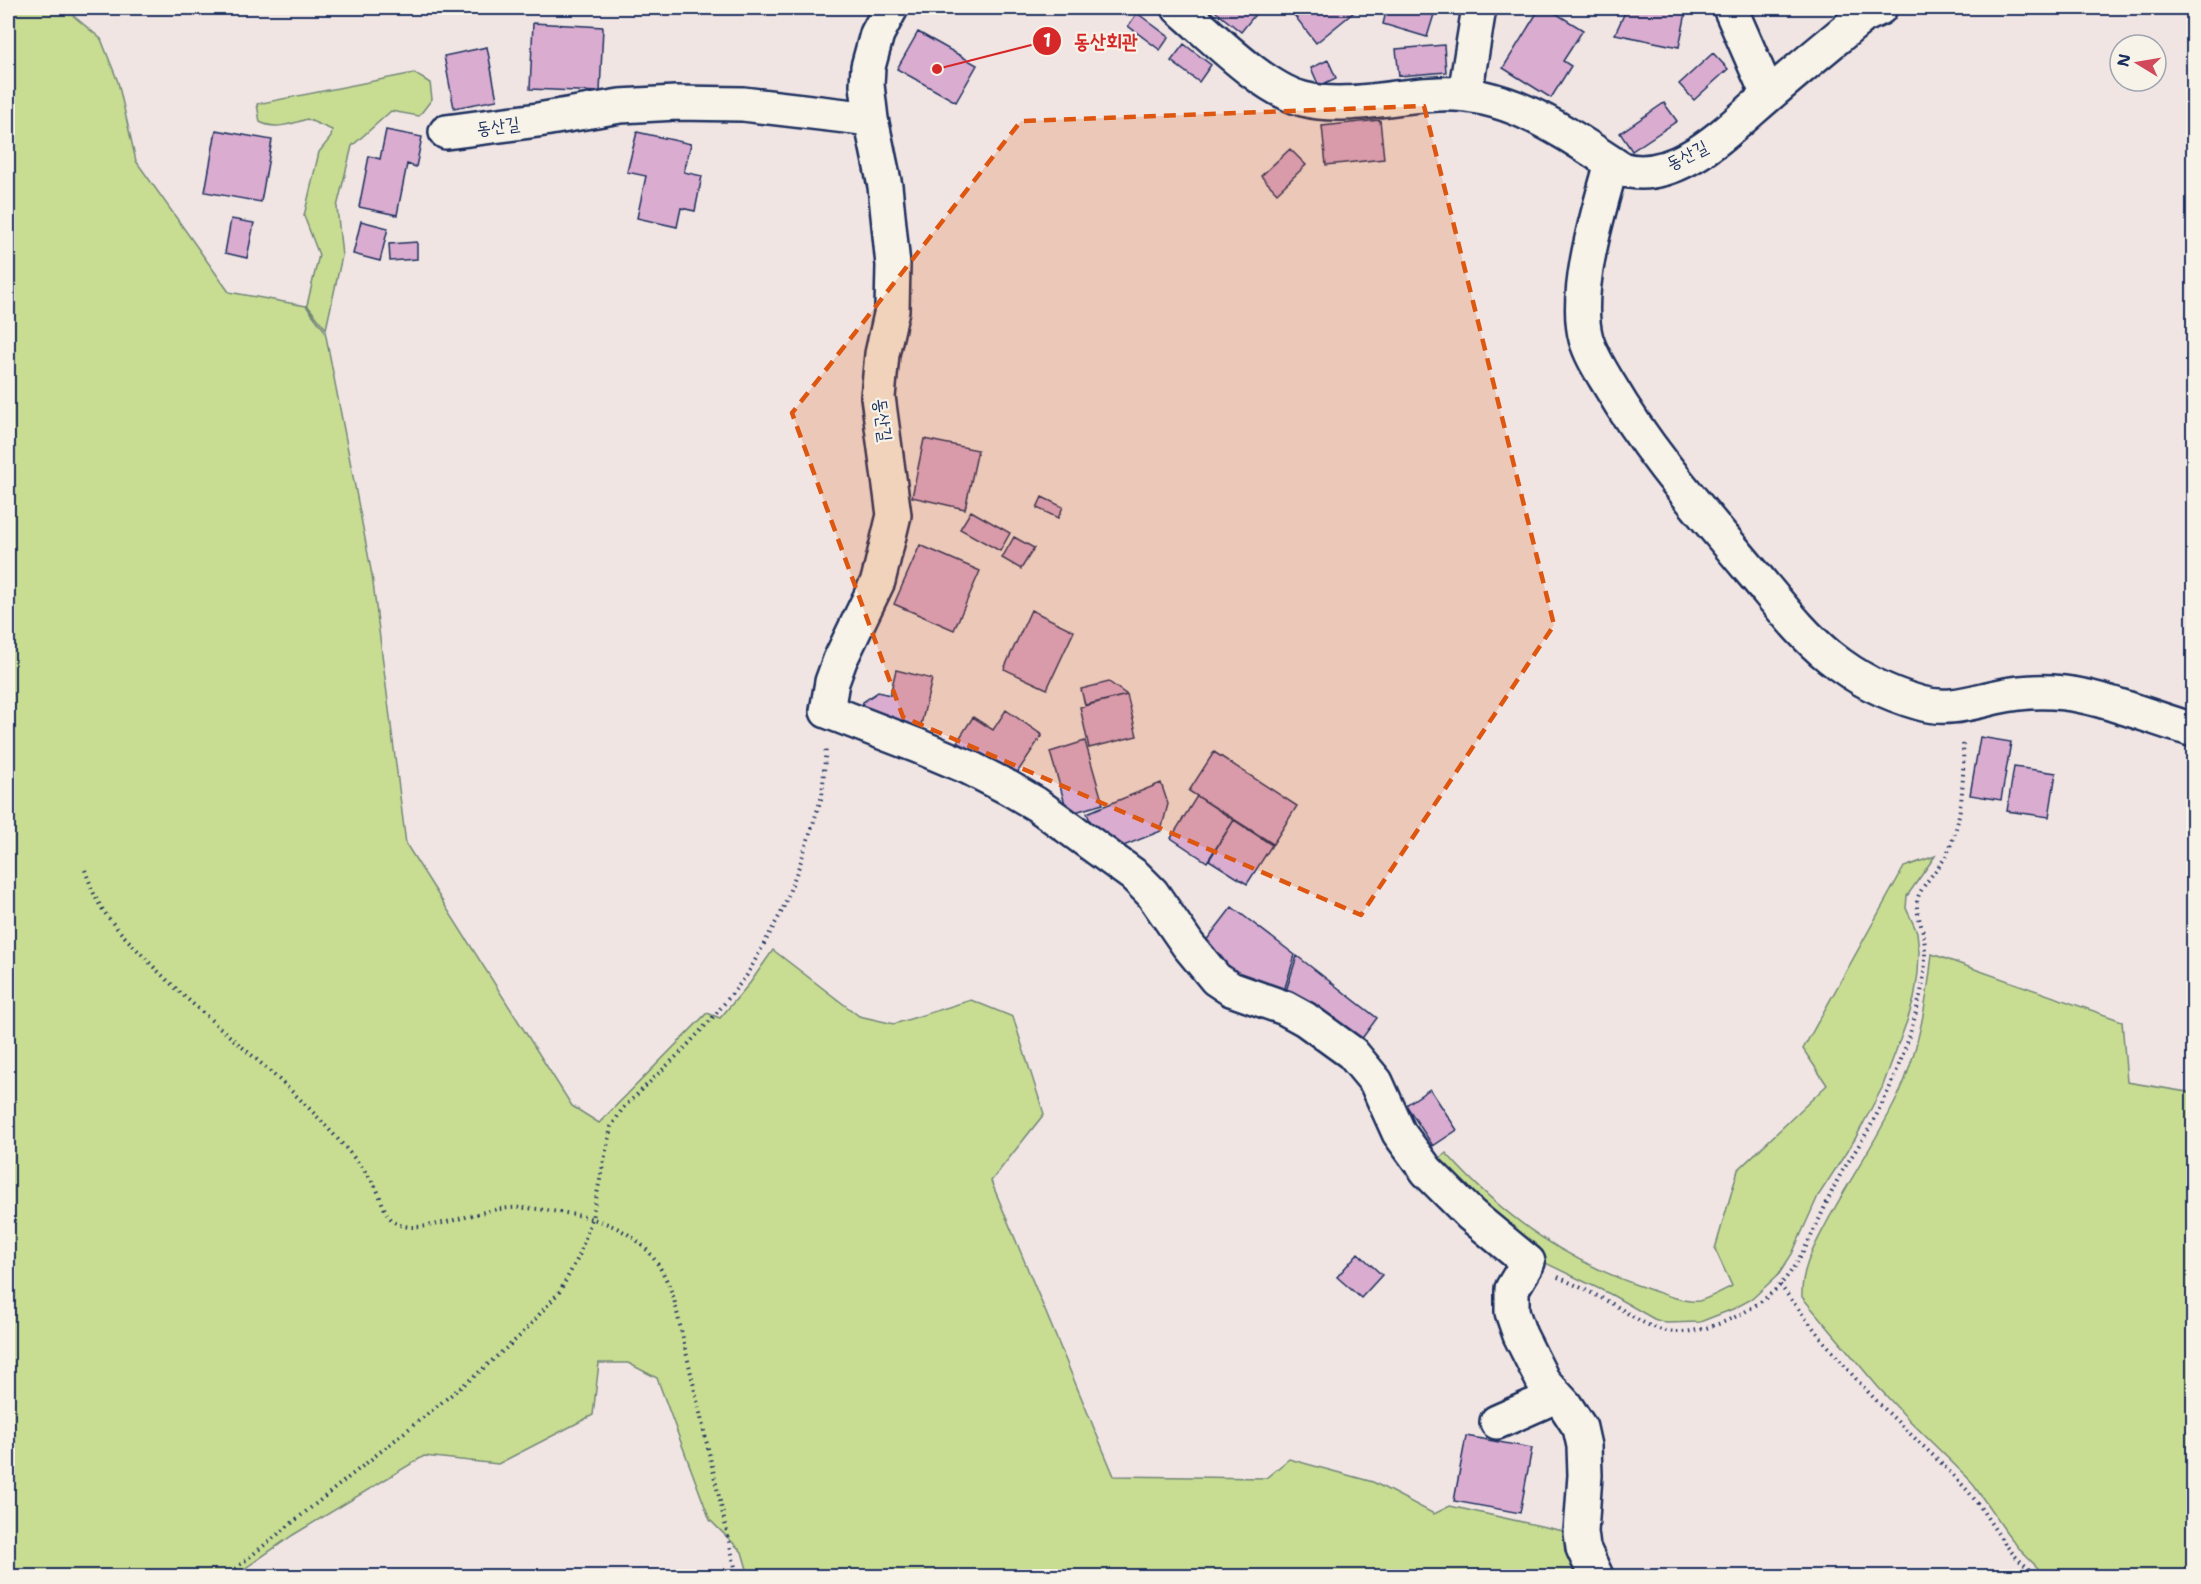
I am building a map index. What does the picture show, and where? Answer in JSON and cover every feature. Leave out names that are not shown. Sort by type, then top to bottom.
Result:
[{"type":"street","name":"동산길","points":[[828,711],[832,682],[840,660],[878,581],[894,515],[879,397],[882,354],[892,310],[893,265],[885,186],[871,119],[867,85],[868,67],[877,34],[891,8]]},
{"type":"street","name":"동산길","points":[[1179,8],[1256,74],[1280,90],[1302,99],[1323,103],[1348,103],[1421,95],[1465,94],[1533,114],[1622,169],[1637,174],[1678,163],[1711,144],[1863,16],[1880,8]]},
{"type":"street","points":[[1465,94],[1479,8]]},
{"type":"street","points":[[1730,8],[1768,95]]},
{"type":"street","name":"동산길","points":[[446,132],[620,106],[676,103],[743,104],[871,119]]},
{"type":"street","points":[[1612,163],[1587,271],[1582,315],[1592,355],[1626,414],[1725,539],[1807,636],[1830,657],[1859,676],[1906,699],[1934,707],[1960,706],[1997,697],[2053,692],[2096,700],[2193,730]]},
{"type":"street","points":[[828,711],[928,750],[1009,788],[1036,804],[1135,876],[1152,893],[1188,945],[1216,979],[1231,989],[1285,1008],[1305,1019],[1352,1053],[1376,1083],[1399,1132],[1427,1171],[1487,1229],[1528,1262],[1512,1289],[1512,1312],[1530,1357],[1543,1381],[1565,1405],[1580,1428],[1584,1446],[1585,1474],[1581,1532],[1583,1548],[1596,1576]]},
{"type":"street","points":[[1497,1422],[1556,1396]]},
{"type":"path","points":[[1528,1262],[1614,1305],[1654,1328],[1675,1332],[1696,1331],[1718,1325],[1742,1313],[1780,1285],[1800,1257],[1840,1175],[1870,1127],[1890,1085],[1910,1030],[1917,1007],[1924,967],[1924,938],[1917,910],[1918,897],[1946,855],[1956,827],[1961,795],[1964,751],[1960,706]]},
{"type":"path","points":[[226,1576],[477,1374],[522,1334],[560,1291],[579,1256],[592,1218],[611,1128],[623,1108],[682,1051],[722,1007],[747,975],[782,911],[822,796],[828,711]]},
{"type":"path","points":[[85,870],[97,900],[120,932],[164,978],[270,1072],[324,1124],[363,1168],[375,1186],[389,1218],[396,1224],[417,1228],[499,1209],[526,1208],[592,1218],[626,1232],[647,1249],[666,1275],[674,1299],[737,1576]]},
{"type":"path","points":[[1780,1285],[1838,1359],[1905,1431],[1965,1488],[1981,1507],[2007,1548],[2028,1570],[2040,1576]]},
{"type":"highlighted area","points":[[1424,106],[1554,625],[1361,915],[903,717],[792,413],[1021,121]]},
{"type":"green space","points":[[8,8],[64,8],[101,39],[118,82],[136,161],[229,292],[306,306],[325,331],[372,575],[406,844],[572,1106],[599,1123],[707,1013],[720,1018],[750,983],[773,950],[859,1016],[894,1024],[971,1000],[1013,1017],[1044,1114],[991,1181],[1114,1476],[1266,1478],[1289,1459],[1373,1482],[1434,1514],[1450,1506],[1572,1533],[1585,1576],[749,1576],[742,1552],[710,1520],[657,1378],[628,1363],[599,1363],[593,1415],[498,1464],[424,1456],[293,1535],[234,1576],[8,1576]]},
{"type":"green space","points":[[414,73],[430,83],[432,99],[419,116],[391,111],[352,146],[337,207],[342,256],[326,329],[307,305],[319,255],[304,216],[319,152],[331,137],[332,130],[307,119],[283,125],[265,124],[260,122],[257,104]]},
{"type":"green space","points":[[1935,856],[1907,896],[1906,908],[1917,932],[1918,973],[1914,999],[1882,1088],[1855,1139],[1818,1196],[1792,1254],[1779,1274],[1752,1299],[1700,1322],[1666,1323],[1654,1319],[1612,1295],[1531,1256],[1434,1164],[1446,1153],[1492,1199],[1541,1237],[1567,1253],[1623,1280],[1682,1300],[1694,1301],[1707,1298],[1732,1286],[1715,1249],[1738,1170],[1827,1085],[1803,1049],[1904,867]]},
{"type":"green space","points":[[1932,954],[2122,1021],[2127,1082],[2193,1093],[2193,1576],[2037,1576],[2038,1568],[2007,1533],[1970,1480],[1878,1387],[1802,1297],[1804,1277],[1812,1251],[1834,1208],[1888,1116],[1904,1083],[1920,1029]]},
{"type":"building","points":[[1211,8],[1254,8],[1258,11],[1241,32]]},
{"type":"building","points":[[1303,8],[1359,8],[1316,43],[1294,15]]},
{"type":"building","points":[[1387,8],[1436,8],[1427,37],[1383,24]]},
{"type":"building","points":[[1540,8],[1547,8],[1583,30],[1563,61],[1571,66],[1551,98],[1503,68]]},
{"type":"building","points":[[1627,8],[1687,8],[1679,47],[1615,34]]},
{"type":"building","points":[[1137,13],[1169,37],[1160,50],[1128,26]]},
{"type":"building","points":[[533,23],[603,27],[600,92],[530,89]]},
{"type":"building","points":[[918,32],[977,65],[956,102],[897,69]]},
{"type":"building","points":[[1184,44],[1211,65],[1199,82],[1171,61]]},
{"type":"building","points":[[1444,45],[1446,72],[1399,76],[1396,49]]},
{"type":"building","points":[[487,47],[497,100],[454,108],[444,56]]},
{"type":"building","points":[[1713,53],[1728,69],[1694,100],[1679,84]]},
{"type":"building","points":[[1328,60],[1336,78],[1319,86],[1311,68]]},
{"type":"building","points":[[1664,103],[1677,121],[1632,151],[1620,133]]},
{"type":"building","points":[[1380,120],[1384,159],[1326,165],[1322,126]]},
{"type":"building","points":[[216,130],[272,140],[261,202],[205,192]]},
{"type":"building","points":[[386,130],[422,137],[416,167],[407,164],[397,215],[359,207],[369,156],[380,159]]},
{"type":"building","points":[[637,132],[691,144],[684,172],[702,176],[695,211],[681,208],[677,227],[637,218],[646,176],[627,172]]},
{"type":"building","points":[[1290,149],[1306,165],[1277,193],[1261,176]]},
{"type":"building","points":[[231,219],[254,223],[247,258],[225,253]]},
{"type":"building","points":[[361,221],[388,228],[380,261],[353,254]]},
{"type":"building","points":[[417,242],[417,259],[390,261],[389,244]]},
{"type":"building","points":[[924,439],[978,450],[965,509],[912,497]]},
{"type":"building","points":[[1042,497],[1063,507],[1058,518],[1037,508]]},
{"type":"building","points":[[971,511],[1010,533],[1000,551],[960,529]]},
{"type":"building","points":[[1014,537],[1034,548],[1021,569],[1002,558]]},
{"type":"building","points":[[920,545],[980,571],[954,630],[894,604]]},
{"type":"building","points":[[1031,610],[1074,631],[1047,689],[1004,669]]},
{"type":"building","points":[[896,670],[932,679],[920,729],[860,715],[863,702],[878,692],[890,695]]},
{"type":"building","points":[[1109,682],[1127,695],[1085,705],[1081,689]]},
{"type":"building","points":[[1127,695],[1137,736],[1089,748],[1080,707]]},
{"type":"building","points":[[1006,710],[1042,735],[1013,779],[957,742],[973,717],[993,730]]},
{"type":"building","points":[[1980,737],[2011,742],[2001,800],[1970,795]]},
{"type":"building","points":[[1085,741],[1103,804],[1068,814],[1050,752]]},
{"type":"building","points":[[1214,752],[1297,806],[1273,844],[1189,791]]},
{"type":"building","points":[[2014,767],[2056,773],[2049,817],[2007,811]]},
{"type":"building","points":[[1161,783],[1168,804],[1161,831],[1121,847],[1094,832],[1087,813]]},
{"type":"building","points":[[1197,796],[1234,820],[1207,862],[1171,838]]},
{"type":"building","points":[[1234,820],[1272,845],[1247,884],[1209,860]]},
{"type":"building","points":[[1232,907],[1295,955],[1283,994],[1235,980],[1202,946]]},
{"type":"building","points":[[1297,956],[1377,1018],[1355,1048],[1285,994]]},
{"type":"building","points":[[1430,1089],[1457,1130],[1433,1146],[1406,1105]]},
{"type":"building","points":[[1358,1253],[1382,1275],[1361,1298],[1337,1277]]},
{"type":"building","points":[[1466,1436],[1532,1448],[1520,1513],[1454,1501]]},
{"type":"place","name":"동산회관","points":[[937,69]]}]
